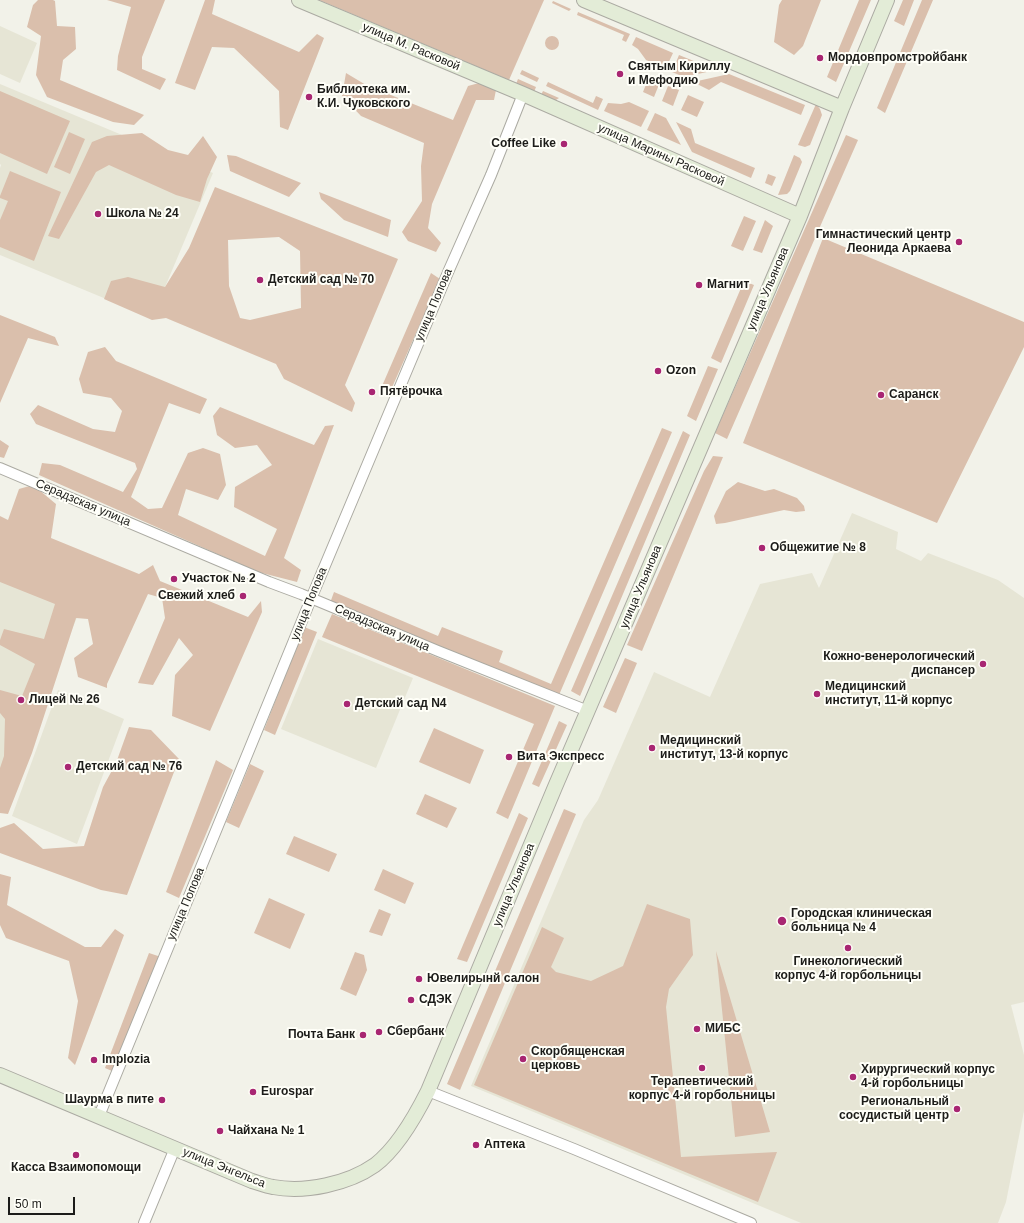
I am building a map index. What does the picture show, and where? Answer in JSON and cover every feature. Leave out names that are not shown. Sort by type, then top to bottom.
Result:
[{"type":"main road","name":"улица М. Расковой","points":[[299,0],[523,94]]},
{"type":"main road","points":[[584,0],[842,108]]},
{"type":"main road","name":"улица Ульянова","points":[[376,1164],[395,1145],[428,1091],[588,711],[800,216],[842,108],[888,0]]},
{"type":"main road","name":"улица Марины Расковой","points":[[523,94],[800,216]]},
{"type":"main road","name":"улица Энгельса","points":[[0,1075],[175,1148],[252,1182],[272,1187],[292,1189],[331,1184],[345,1180],[376,1164]]},
{"type":"street","name":"улица Попова","points":[[99,1116],[312,598],[449,270],[491,174],[523,94]]},
{"type":"street","name":"Серадзская улица","points":[[0,468],[269,582],[312,598],[438,651],[588,711]]},
{"type":"street","points":[[428,1091],[574,1149],[751,1223]]},
{"type":"street","points":[[144,1223],[175,1148]]},
{"type":"shaded area","points":[[38,0],[55,1],[57,26],[75,27],[76,49],[63,60],[60,80],[144,115],[134,125],[113,122],[47,97],[36,75],[41,36],[27,27],[33,5]]},
{"type":"shaded area","points":[[107,0],[165,0],[142,57],[142,69],[166,79],[160,90],[117,70],[118,56],[131,7]]},
{"type":"shaded area","points":[[205,0],[215,0],[212,14],[299,52],[317,34],[324,38],[288,130],[280,127],[279,91],[234,48],[212,47],[195,90],[175,83]]},
{"type":"shaded area","points":[[319,0],[544,0],[509,80]]},
{"type":"shaded area","points":[[782,0],[821,0],[803,46],[794,55],[774,42],[779,5]]},
{"type":"shaded area","points":[[859,0],[871,0],[836,82],[827,77]]},
{"type":"shaded area","points":[[903,0],[914,0],[904,26],[894,21]]},
{"type":"shaded area","points":[[922,0],[933,0],[885,113],[877,108]]},
{"type":"shaded area","points":[[553,1],[571,9],[569,11],[552,3]]},
{"type":"shaded area","points":[[578,12],[630,34],[626,42],[622,40],[624,35],[577,15]]},
{"type":"shaded area","points":[[0,26],[37,43],[20,83],[0,74]]},
{"type":"shaded area","points":[[549,36],[555,36],[559,40],[559,46],[555,50],[549,50],[545,46],[545,40]]},
{"type":"shaded area","points":[[636,37],[673,53],[666,68],[646,60],[638,49],[632,45]]},
{"type":"shaded area","points":[[679,55],[716,70],[684,77],[672,72]]},
{"type":"shaded area","points":[[522,70],[539,78],[537,82],[520,74]]},
{"type":"shaded area","points":[[346,73],[366,85],[453,120],[468,86],[479,83],[496,90],[494,100],[476,100],[432,204],[428,228],[441,243],[436,252],[408,241],[402,232],[422,201],[421,166],[424,143],[361,116],[342,96]]},
{"type":"shaded area","points":[[729,74],[805,105],[801,115],[721,82],[709,90],[693,82]]},
{"type":"shaded area","points":[[649,77],[660,82],[654,97],[643,92]]},
{"type":"shaded area","points":[[518,79],[536,87],[534,92],[516,84]]},
{"type":"shaded area","points":[[548,82],[593,103],[596,96],[603,99],[598,110],[546,86]]},
{"type":"shaded area","name":"Школа № 24","points":[[0,84],[213,173],[152,318],[0,255]]},
{"type":"shaded area","points":[[668,86],[679,90],[673,106],[662,101]]},
{"type":"shaded area","points":[[0,91],[70,121],[47,174],[0,153]]},
{"type":"shaded area","points":[[543,91],[559,98],[552,100],[541,95]]},
{"type":"shaded area","points":[[688,95],[704,102],[697,117],[681,110]]},
{"type":"shaded area","points":[[629,102],[649,111],[641,127],[604,111],[608,103],[621,104]]},
{"type":"shaded area","points":[[816,104],[822,115],[810,145],[805,147],[798,145]]},
{"type":"shaded area","points":[[655,113],[666,118],[681,145],[647,130]]},
{"type":"shaded area","points":[[676,122],[691,129],[695,143],[755,168],[751,178],[692,152]]},
{"type":"shaded area","points":[[69,132],[85,139],[70,174],[54,167]]},
{"type":"shaded area","points":[[142,133],[168,150],[188,155],[203,136],[217,157],[207,179],[200,202],[176,195],[109,165],[96,172],[59,239],[48,236],[92,142],[107,136]]},
{"type":"shaded area","points":[[846,135],[858,140],[727,439],[715,433]]},
{"type":"shaded area","points":[[227,155],[236,156],[301,183],[289,197],[230,171]]},
{"type":"shaded area","points":[[794,155],[800,158],[802,162],[790,191],[787,194],[778,195]]},
{"type":"shaded area","points":[[10,171],[61,192],[34,261],[0,247],[0,220],[8,201],[0,198],[0,196]]},
{"type":"shaded area","points":[[768,174],[776,177],[772,186],[765,183]]},
{"type":"shaded area","points":[[215,187],[398,259],[345,385],[355,403],[352,412],[284,379],[276,364],[166,318],[152,320],[104,299],[111,281],[128,277],[165,287],[189,248]],"holes":[[[279,237],[300,251],[301,308],[250,320],[240,318],[229,286],[228,240]]]},
{"type":"shaded area","points":[[319,192],[391,220],[388,237],[344,220],[321,199]]},
{"type":"shaded area","points":[[744,216],[756,221],[743,251],[731,246]]},
{"type":"shaded area","points":[[765,220],[773,226],[762,253],[753,250]]},
{"type":"shaded area","name":"Саранск","points":[[823,238],[1024,322],[1024,347],[937,523],[743,443]]},
{"type":"shaded area","points":[[431,273],[440,279],[390,392],[382,386]]},
{"type":"shaded area","points":[[744,281],[754,285],[721,363],[711,358]]},
{"type":"shaded area","points":[[0,315],[55,337],[59,346],[28,338],[0,403]]},
{"type":"shaded area","points":[[105,347],[116,361],[207,399],[200,414],[169,403],[131,497],[148,509],[162,508],[188,453],[203,448],[220,454],[226,485],[218,500],[186,489],[178,515],[265,556],[277,529],[234,507],[235,487],[272,465],[257,445],[235,448],[217,435],[213,416],[220,407],[314,445],[325,426],[334,425],[284,558],[301,570],[297,582],[258,572],[39,475],[42,463],[60,465],[123,492],[137,469],[135,463],[36,424],[30,414],[38,405],[93,429],[115,432],[122,411],[111,398],[83,393],[79,379],[88,352]]},
{"type":"shaded area","points":[[708,366],[718,369],[696,421],[687,416]]},
{"type":"shaded area","points":[[662,428],[672,432],[559,695],[330,603],[334,592],[438,636],[442,627],[503,651],[499,662],[551,684]]},
{"type":"shaded area","points":[[683,431],[690,435],[580,696],[571,691]]},
{"type":"shaded area","points":[[0,440],[9,446],[4,458],[0,457]]},
{"type":"shaded area","points":[[713,456],[723,457],[642,651],[627,645],[704,471]]},
{"type":"shaded area","points":[[738,482],[765,491],[774,489],[797,498],[804,506],[805,511],[796,512],[784,510],[716,524],[714,516],[726,491]]},
{"type":"shaded area","points":[[33,485],[56,504],[51,538],[139,574],[153,565],[160,581],[248,617],[261,601],[262,612],[210,731],[172,716],[175,675],[193,655],[179,638],[153,685],[138,683],[165,618],[162,598],[148,594],[107,684],[107,688],[78,677],[74,658],[93,644],[88,619],[76,618],[32,753],[8,814],[0,813],[0,768],[4,756],[5,719],[0,713],[0,690],[22,696],[35,664],[0,645],[0,640],[4,629],[44,639],[55,604],[0,582],[0,516],[8,520],[19,489]]},
{"type":"shaded area","name":"Городская клиническая больница № 4","points":[[852,513],[898,532],[896,549],[921,561],[928,553],[998,580],[1024,598],[1024,1002],[1011,1005],[1024,1055],[1024,1111],[1006,1202],[998,1223],[801,1223],[471,1086],[584,820],[598,800],[654,672],[710,697],[760,584],[812,573],[819,588]]},
{"type":"shaded area","name":"Лицей № 26","points":[[0,562],[85,598],[0,803]]},
{"type":"shaded area","points":[[332,614],[555,706],[508,819],[496,813],[534,724],[322,637]]},
{"type":"shaded area","points":[[304,627],[317,632],[275,735],[264,730]]},
{"type":"shaded area","name":"Детский сад N4","points":[[318,639],[413,678],[376,768],[281,729]]},
{"type":"shaded area","points":[[625,658],[637,663],[616,713],[603,707]]},
{"type":"shaded area","name":"Детский сад № 76","points":[[58,690],[124,719],[77,844],[12,816]]},
{"type":"shaded area","points":[[559,721],[567,725],[539,787],[532,784]]},
{"type":"shaded area","points":[[129,727],[151,730],[179,759],[127,895],[101,890],[0,853],[0,828],[14,823],[43,849],[84,846],[103,787],[116,763]]},
{"type":"shaded area","points":[[434,728],[484,750],[470,784],[419,762]]},
{"type":"shaded area","points":[[216,760],[233,770],[179,898],[166,892]]},
{"type":"shaded area","points":[[250,764],[264,771],[239,828],[226,822]]},
{"type":"shaded area","points":[[425,794],[457,808],[447,828],[416,814]]},
{"type":"shaded area","points":[[564,809],[576,814],[460,1090],[447,1084]]},
{"type":"shaded area","points":[[519,813],[528,818],[467,962],[457,959]]},
{"type":"shaded area","points":[[294,836],[337,854],[329,872],[286,854]]},
{"type":"shaded area","points":[[383,869],[414,883],[405,904],[374,890]]},
{"type":"shaded area","points":[[0,874],[11,877],[7,905],[85,947],[101,947],[115,929],[124,935],[75,1065],[68,1058],[78,1001],[69,961],[6,938],[0,925]]},
{"type":"shaded area","points":[[269,898],[305,914],[290,949],[254,933]]},
{"type":"shaded area","points":[[647,904],[690,919],[693,955],[669,989],[666,1007],[681,1157],[777,1152],[758,1202],[474,1085],[542,927],[564,938],[551,967],[556,972],[591,981],[623,966]]},
{"type":"shaded area","points":[[379,909],[391,914],[382,936],[369,932]]},
{"type":"shaded area","points":[[716,951],[770,1132],[735,1137]]},
{"type":"shaded area","points":[[355,952],[364,955],[367,970],[356,996],[340,989]]},
{"type":"shaded area","points":[[149,953],[161,957],[112,1071],[105,1068]]},
{"type":"place","name":"Мордовпромстройбанк","points":[[820,58]]},
{"type":"place","name":"Святым Кириллу и Мефодию","points":[[620,74]]},
{"type":"place","name":"Библиотека им. К.И. Чуковского","points":[[309,97]]},
{"type":"place","name":"Coffee Like","points":[[564,144]]},
{"type":"place","name":"Школа № 24","points":[[98,214]]},
{"type":"place","name":"Гимнастический центр Леонида Аркаева","points":[[959,242]]},
{"type":"place","name":"Детский сад № 70","points":[[260,280]]},
{"type":"place","name":"Магнит","points":[[699,285]]},
{"type":"place","name":"Ozon","points":[[658,371]]},
{"type":"place","name":"Пятёрочка","points":[[372,392]]},
{"type":"place","name":"Саранск","points":[[881,395]]},
{"type":"place","name":"Общежитие № 8","points":[[762,548]]},
{"type":"place","name":"Участок № 2","points":[[174,579]]},
{"type":"place","name":"Свежий хлеб","points":[[243,596]]},
{"type":"place","name":"Кожно-венерологический диспансер","points":[[983,664]]},
{"type":"place","name":"Медицинский институт, 11-й корпус","points":[[817,694]]},
{"type":"place","name":"Лицей № 26","points":[[21,700]]},
{"type":"place","name":"Детский сад N4","points":[[347,704]]},
{"type":"place","name":"Медицинский институт, 13-й корпус","points":[[652,748]]},
{"type":"place","name":"Вита Экспресс","points":[[509,757]]},
{"type":"place","name":"Детский сад № 76","points":[[68,767]]},
{"type":"place","name":"Городская клиническая больница № 4","points":[[782,921]]},
{"type":"place","name":"Гинекологический корпус 4-й горбольницы","points":[[848,948]]},
{"type":"place","name":"Ювелирынй салон","points":[[419,979]]},
{"type":"place","name":"СДЭК","points":[[411,1000]]},
{"type":"place","name":"МИБС","points":[[697,1029]]},
{"type":"place","name":"Сбербанк","points":[[379,1032]]},
{"type":"place","name":"Почта Банк","points":[[363,1035]]},
{"type":"place","name":"Скорбященская церковь","points":[[523,1059]]},
{"type":"place","name":"Implozia","points":[[94,1060]]},
{"type":"place","name":"Терапевтический корпус 4-й горбольницы","points":[[702,1068]]},
{"type":"place","name":"Хирургический корпус 4-й горбольницы","points":[[853,1077]]},
{"type":"place","name":"Eurospar","points":[[253,1092]]},
{"type":"place","name":"Шаурма в пите","points":[[162,1100]]},
{"type":"place","name":"Региональный сосудистый центр","points":[[957,1109]]},
{"type":"place","name":"Чайхана № 1","points":[[220,1131]]},
{"type":"place","name":"Аптека","points":[[476,1145]]},
{"type":"place","name":"Касса Взаимопомощи","points":[[76,1155]]}]
